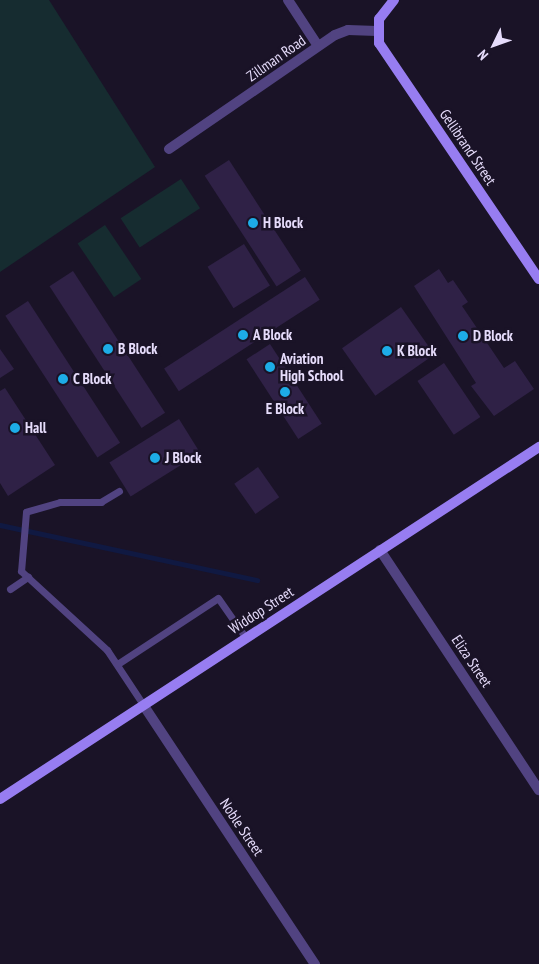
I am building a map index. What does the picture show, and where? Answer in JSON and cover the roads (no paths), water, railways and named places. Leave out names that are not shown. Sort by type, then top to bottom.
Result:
[{"type":"street","points":[[288,0],[318,46]]},
{"type":"street","points":[[377,31],[381,15],[394,0]]},
{"type":"street","name":"Zillman Road","points":[[169,150],[341,32],[377,31]]},
{"type":"street","name":"Gellibrand Street","points":[[377,31],[382,48],[539,279]]},
{"type":"street","name":"Widdop Street","points":[[0,799],[539,447]]},
{"type":"street","name":"Eliza Street","points":[[380,550],[539,790]]},
{"type":"street","name":"Noble Street","points":[[144,706],[315,964]]},
{"type":"lane","points":[[119,491],[101,502],[60,502],[26,512],[21,571],[119,663],[144,706]]},
{"type":"lane","points":[[10,589],[28,577]]},
{"type":"lane","points":[[119,663],[218,598],[246,638]]},
{"type":"waterway","points":[[0,525],[257,580]]},
{"type":"place","name":"H Block","points":[[253,223]]},
{"type":"place","name":"A Block","points":[[243,335]]},
{"type":"place","name":"D Block","points":[[463,336]]},
{"type":"place","name":"B Block","points":[[108,349]]},
{"type":"place","name":"K Block","points":[[387,351]]},
{"type":"place","name":"Aviation High School","points":[[270,367]]},
{"type":"place","name":"C Block","points":[[63,379]]},
{"type":"place","name":"E Block","points":[[285,392]]},
{"type":"place","name":"Hall","points":[[15,428]]},
{"type":"place","name":"J Block","points":[[155,458]]}]
